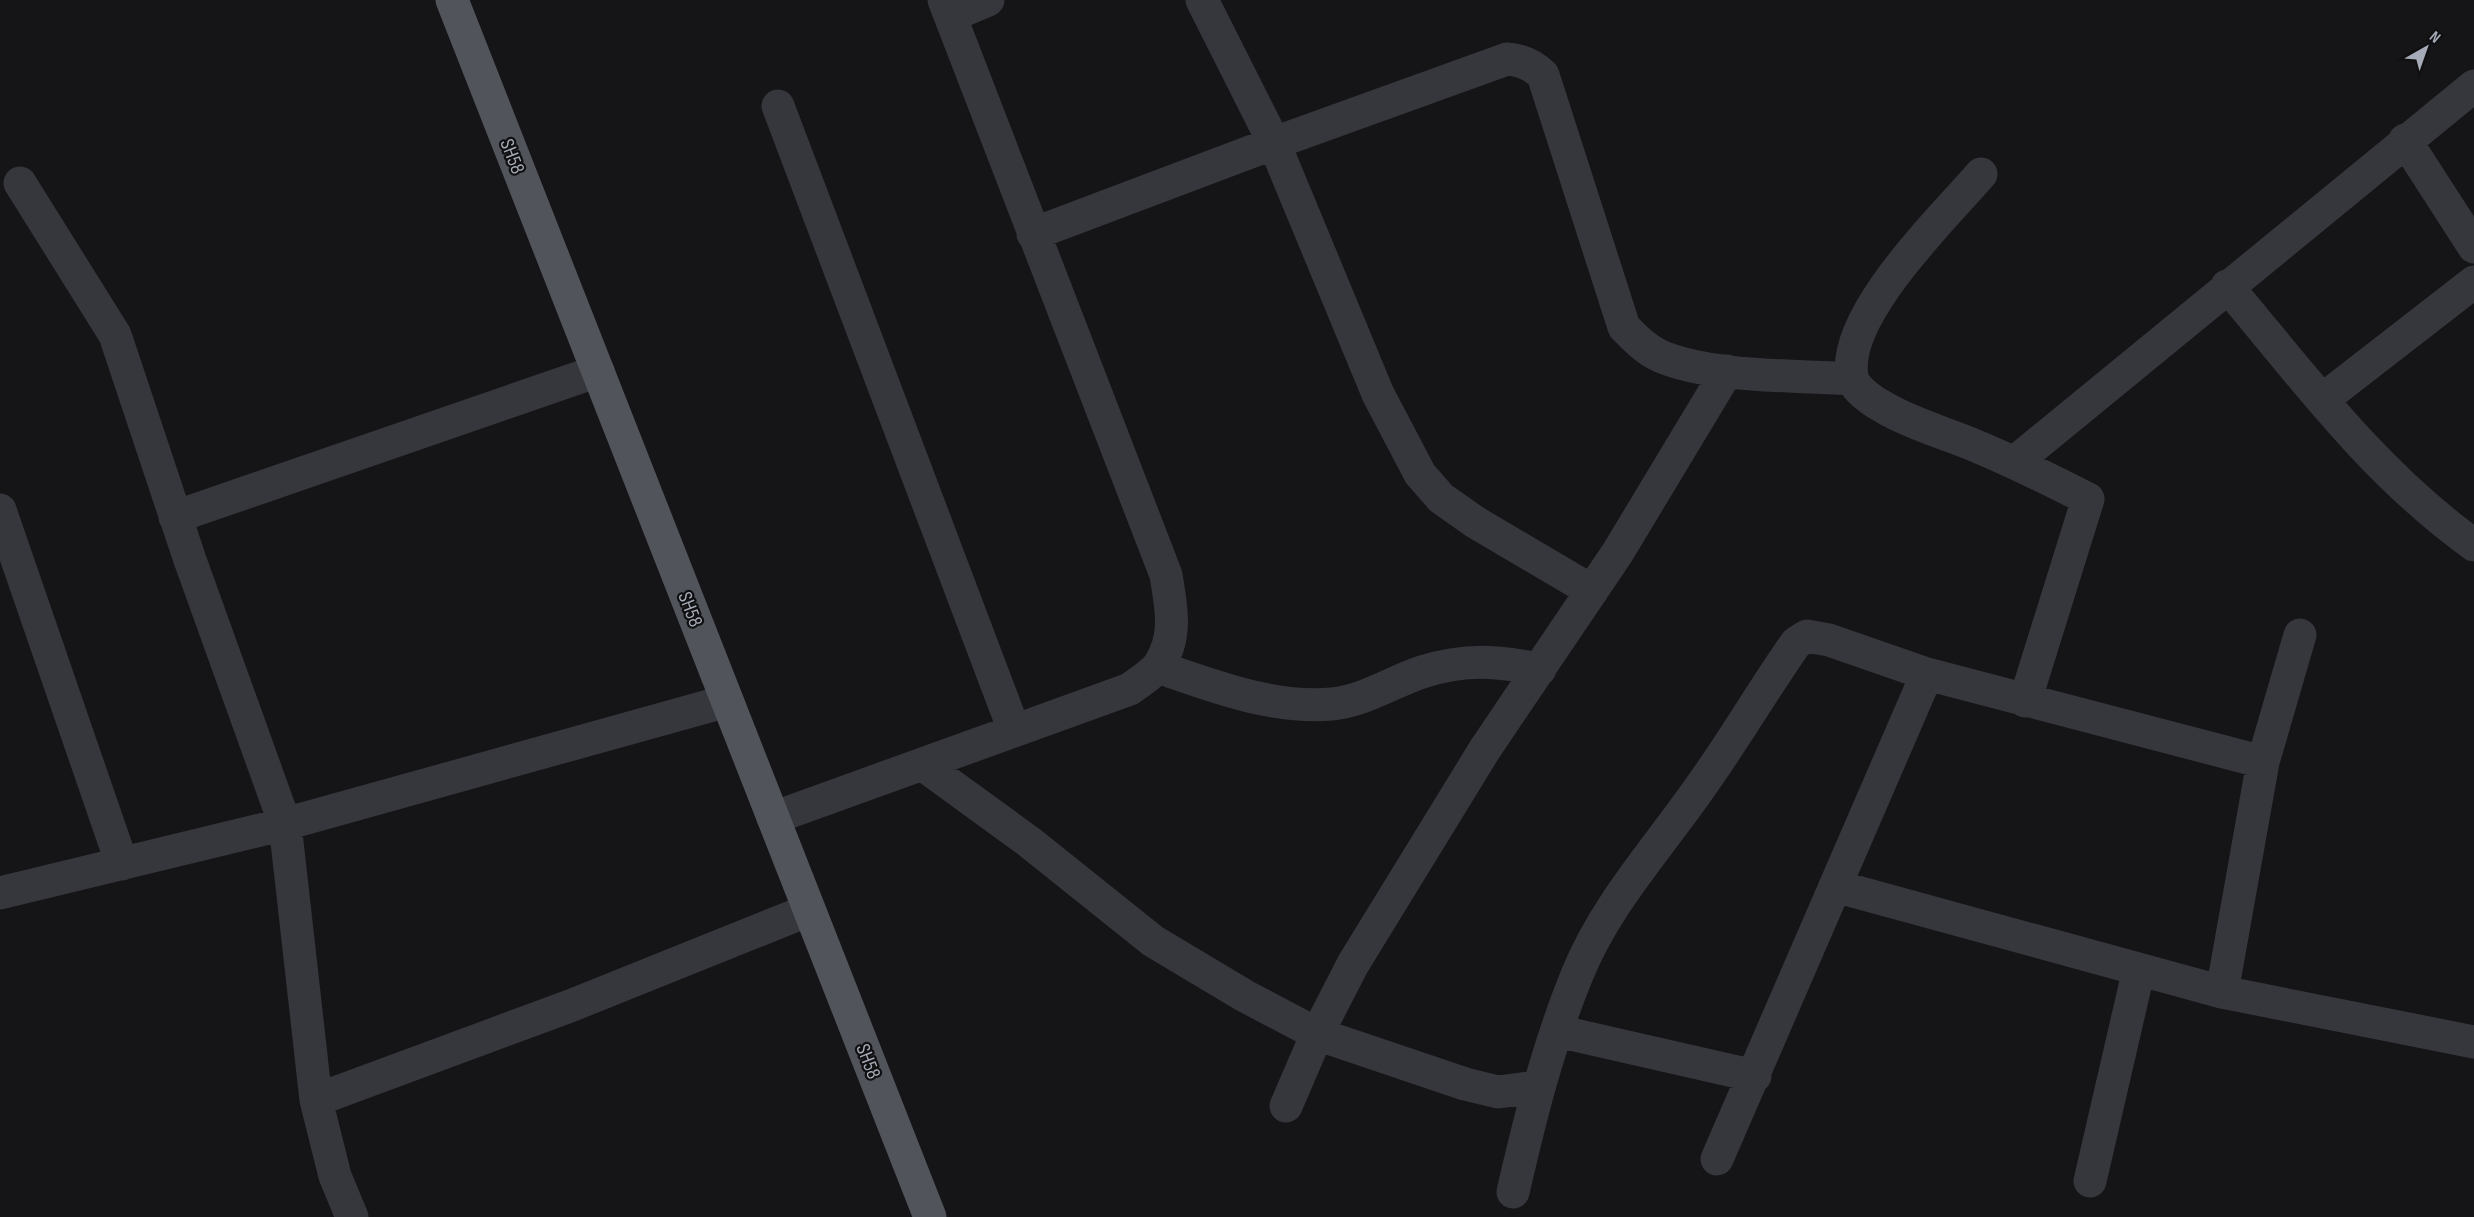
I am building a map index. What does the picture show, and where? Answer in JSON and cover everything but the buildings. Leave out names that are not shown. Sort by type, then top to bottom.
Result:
[{"type":"main road","name":"SH58","points":[[452,0],[930,1217]]},
{"type":"street","points":[[773,818],[1130,689],[1158,667],[1170,641],[1173,614],[1166,575],[947,8],[987,0]]},
{"type":"street","points":[[1202,0],[1274,142],[1378,394],[1420,474],[1441,498],[1475,522],[1592,591]]},
{"type":"street","points":[[1033,234],[1274,142],[1507,59],[1535,66],[1543,75],[1624,327],[1642,346],[1660,356],[1728,370],[1852,379]]},
{"type":"street","points":[[2015,462],[2405,140],[2474,86]]},
{"type":"street","points":[[778,106],[1014,730]]},
{"type":"street","points":[[2405,140],[2474,247]]},
{"type":"street","points":[[1981,174],[1882,289],[1863,323],[1853,352],[1852,379],[1862,391],[1886,409],[2015,462],[2088,500],[2025,701]]},
{"type":"street","points":[[20,183],[115,336],[175,517],[285,824],[316,1100],[335,1176],[352,1217]]},
{"type":"street","points":[[2322,400],[2474,282]]},
{"type":"street","points":[[2227,286],[2373,459],[2431,514],[2474,545]]},
{"type":"street","points":[[1286,1106],[1317,1034],[1353,964],[1485,749],[1592,591],[1728,370]]},
{"type":"street","points":[[175,517],[598,371]]},
{"type":"street","points":[[0,510],[122,864]]},
{"type":"street","points":[[1513,1192],[1537,1087],[1577,974],[1599,930],[1632,879],[1701,786],[1796,643],[1807,636],[1822,638],[1927,674],[2263,762]]},
{"type":"street","points":[[2222,992],[2263,762],[2300,636]]},
{"type":"street","points":[[1158,667],[1232,692],[1281,702],[1332,704],[1371,694],[1422,673],[1466,661],[1504,663],[1539,669]]},
{"type":"street","points":[[1717,1159],[1755,1076],[1927,674]]},
{"type":"street","points":[[0,893],[285,824],[727,701]]},
{"type":"street","points":[[922,764],[1028,841],[1153,941],[1245,996],[1317,1034],[1465,1084],[1498,1092],[1537,1087]]},
{"type":"street","points":[[1835,886],[2222,992],[2474,1042]]},
{"type":"street","points":[[316,1100],[570,1006],[809,910]]},
{"type":"street","points":[[2090,1182],[2139,969]]},
{"type":"street","points":[[1557,1031],[1755,1076]]}]
